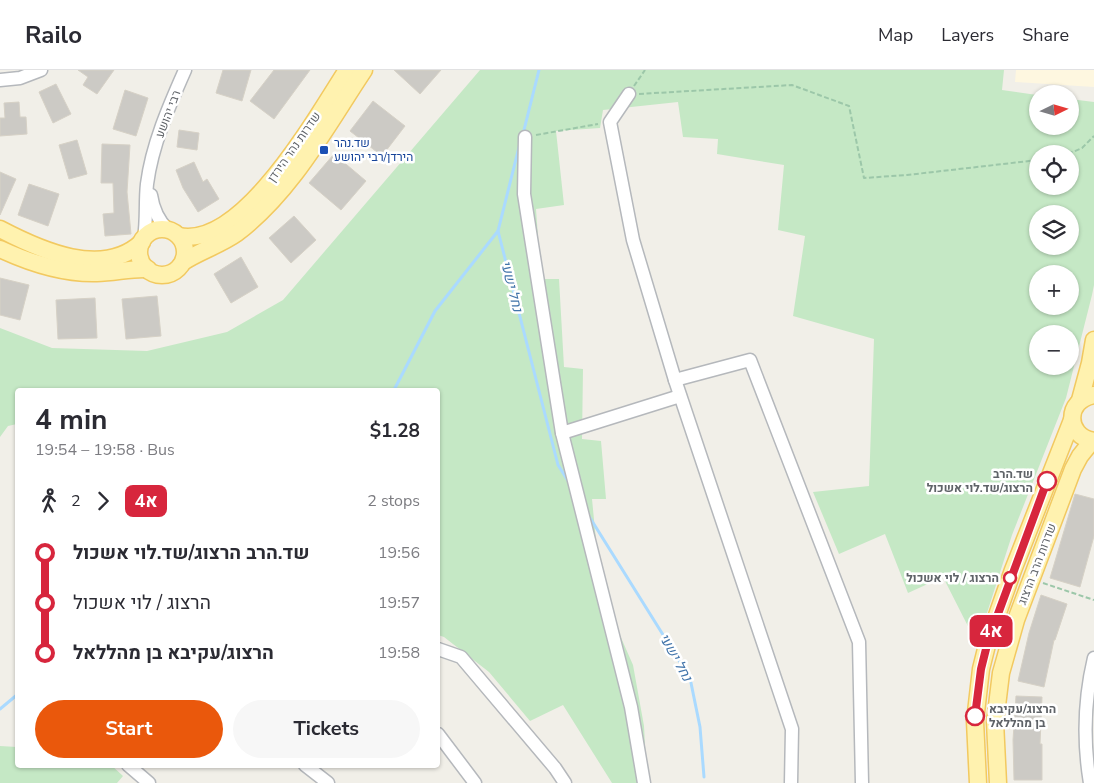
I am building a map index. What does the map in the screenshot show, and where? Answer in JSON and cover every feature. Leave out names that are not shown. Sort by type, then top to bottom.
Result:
[{"type":"main road","name":"שדרות נהר הירדן","points":[[174,233],[186,237],[200,236],[216,229],[253,200],[281,168],[347,70]]},
{"type":"main road","name":"שדרות נהר הירדן","points":[[182,262],[234,234],[263,210],[292,177],[364,70]]},
{"type":"main road","points":[[0,230],[34,246],[84,259],[123,256],[133,250],[143,240],[155,230],[174,233],[185,248],[179,268],[167,274],[153,272],[148,269],[140,256],[143,240]]},
{"type":"main road","points":[[0,249],[44,266],[83,273],[148,269]]},
{"type":"main road","points":[[1087,398],[1094,340]]},
{"type":"main road","name":"שדרות הרב הרצוג","points":[[978,783],[975,721],[981,669],[988,641],[1013,570],[1072,420],[1072,413],[1087,398]]},
{"type":"main road","points":[[1072,420],[1078,434],[1085,439],[1093,441]]},
{"type":"main road","name":"שדרות הרב הרצוג","points":[[998,783],[995,722],[1001,673],[1010,638],[1073,469],[1080,456],[1093,441]]},
{"type":"street","points":[[0,80],[20,78],[41,70]]},
{"type":"street","name":"רבי יהושע","points":[[143,240],[147,182],[157,141],[185,70]]},
{"type":"street","points":[[629,94],[610,122],[633,240],[680,396],[792,729],[791,783]]},
{"type":"street","points":[[525,138],[524,194],[562,433],[631,707],[644,783]]},
{"type":"street","name":"רבי יהושע","points":[[153,158],[150,175],[152,202],[162,223],[174,233]]},
{"type":"street","points":[[675,380],[750,360],[859,642],[862,783]]},
{"type":"street","points":[[562,433],[680,396]]},
{"type":"street","points":[[440,650],[461,657],[555,768],[565,783]]},
{"type":"street","points":[[1090,783],[1086,757],[1085,715],[1086,699],[1094,658]]},
{"type":"street","points":[[440,737],[476,783]]},
{"type":"street","points":[[132,768],[149,783]]},
{"type":"street","points":[[309,768],[328,783]]},
{"type":"path","points":[[629,94],[645,70]]},
{"type":"path","points":[[629,94],[792,85],[849,106],[864,178],[1029,161]]},
{"type":"path","points":[[525,138],[610,122]]},
{"type":"path","points":[[1079,149],[1094,136]]},
{"type":"path","points":[[1031,580],[1094,600]]},
{"type":"shaded area","points":[[1016,70],[1094,70],[1094,87],[1015,82]]},
{"type":"green space","points":[[480,70],[1004,70],[1002,90],[1029,94],[1029,135],[1079,135],[1079,100],[1094,102],[1094,285],[1092,295],[1079,346],[1079,325],[1029,325],[1029,375],[1072,375],[1066,398],[1012,535],[977,644],[943,577],[908,593],[885,534],[839,554],[813,492],[869,486],[874,339],[793,316],[805,236],[778,230],[784,165],[717,154],[718,139],[683,137],[678,102],[603,110],[600,128],[556,131],[564,205],[536,209],[541,279],[559,279],[564,367],[583,369],[582,439],[601,441],[606,499],[592,499],[601,592],[633,665],[644,726],[647,783],[612,783],[563,705],[530,721],[489,672],[440,636],[440,388],[15,388],[15,424],[8,426],[0,437],[0,328],[52,348],[147,351],[227,332],[283,300]]},
{"type":"green space","points":[[0,746],[15,747],[15,768],[114,768],[123,776],[117,783],[0,783]]},
{"type":"building","points":[[78,70],[114,70],[97,94],[83,85],[88,77]]},
{"type":"building","points":[[223,70],[251,70],[242,101],[216,93]]},
{"type":"building","points":[[274,70],[310,70],[274,119],[250,101]]},
{"type":"building","points":[[394,70],[441,70],[420,94]]},
{"type":"building","points":[[56,84],[71,114],[53,123],[39,92]]},
{"type":"building","points":[[125,90],[148,98],[136,136],[113,129]]},
{"type":"building","points":[[373,101],[405,126],[382,156],[350,131]]},
{"type":"building","points":[[19,102],[20,117],[26,117],[27,134],[0,136],[0,118],[5,118],[4,103]]},
{"type":"building","points":[[179,130],[199,133],[197,150],[177,147]]},
{"type":"building","points":[[77,140],[87,174],[69,179],[59,145]]},
{"type":"building","points":[[102,144],[130,145],[127,192],[131,234],[105,236],[103,214],[114,213],[113,183],[101,183]]},
{"type":"building","points":[[334,154],[366,181],[341,210],[309,183]]},
{"type":"building","points":[[194,162],[203,182],[207,179],[219,199],[198,212],[183,188],[176,170]]},
{"type":"building","points":[[0,172],[16,179],[0,215]]},
{"type":"building","points":[[29,184],[59,194],[48,226],[18,215]]},
{"type":"building","points":[[294,216],[316,240],[291,263],[269,238]]},
{"type":"building","points":[[241,257],[258,287],[231,303],[214,274]]},
{"type":"building","points":[[0,278],[29,285],[20,320],[0,315]]},
{"type":"building","points":[[157,296],[161,336],[126,339],[122,299]]},
{"type":"building","points":[[95,298],[97,338],[58,339],[56,300]]},
{"type":"building","points":[[1075,494],[1094,499],[1094,536],[1080,587],[1050,578]]},
{"type":"building","points":[[1041,595],[1067,604],[1054,640],[1044,687],[1018,681],[1029,633]]},
{"type":"building","points":[[1016,696],[1042,697],[1040,744],[1042,744],[1042,780],[1014,780],[1013,740]]},
{"type":"waterway","name":"נחל ישעי","points":[[523,134],[539,70]]},
{"type":"waterway","name":"נחל ישעי","points":[[519,147],[498,231],[558,465],[570,484]]},
{"type":"waterway","points":[[395,388],[435,311],[498,231]]},
{"type":"waterway","name":"נחל ישעי","points":[[587,513],[690,678],[700,727],[704,777]]},
{"type":"waterway","points":[[0,709],[15,696]]},
{"type":"bus line","name":"4א","points":[[975,716],[981,669],[988,641],[1047,481]]},
{"type":"place","name":"שד.נהר הירדן/רבי יהושע","points":[[324,150]]},
{"type":"place","name":"שד.הרב הרצוג/שד.לוי אשכול","points":[[1047,481]]},
{"type":"place","name":"הרצוג / לוי אשכול","points":[[1010,578]]},
{"type":"place","name":"הרצוג/עקיבא בן מהללאל","points":[[975,716]]}]
